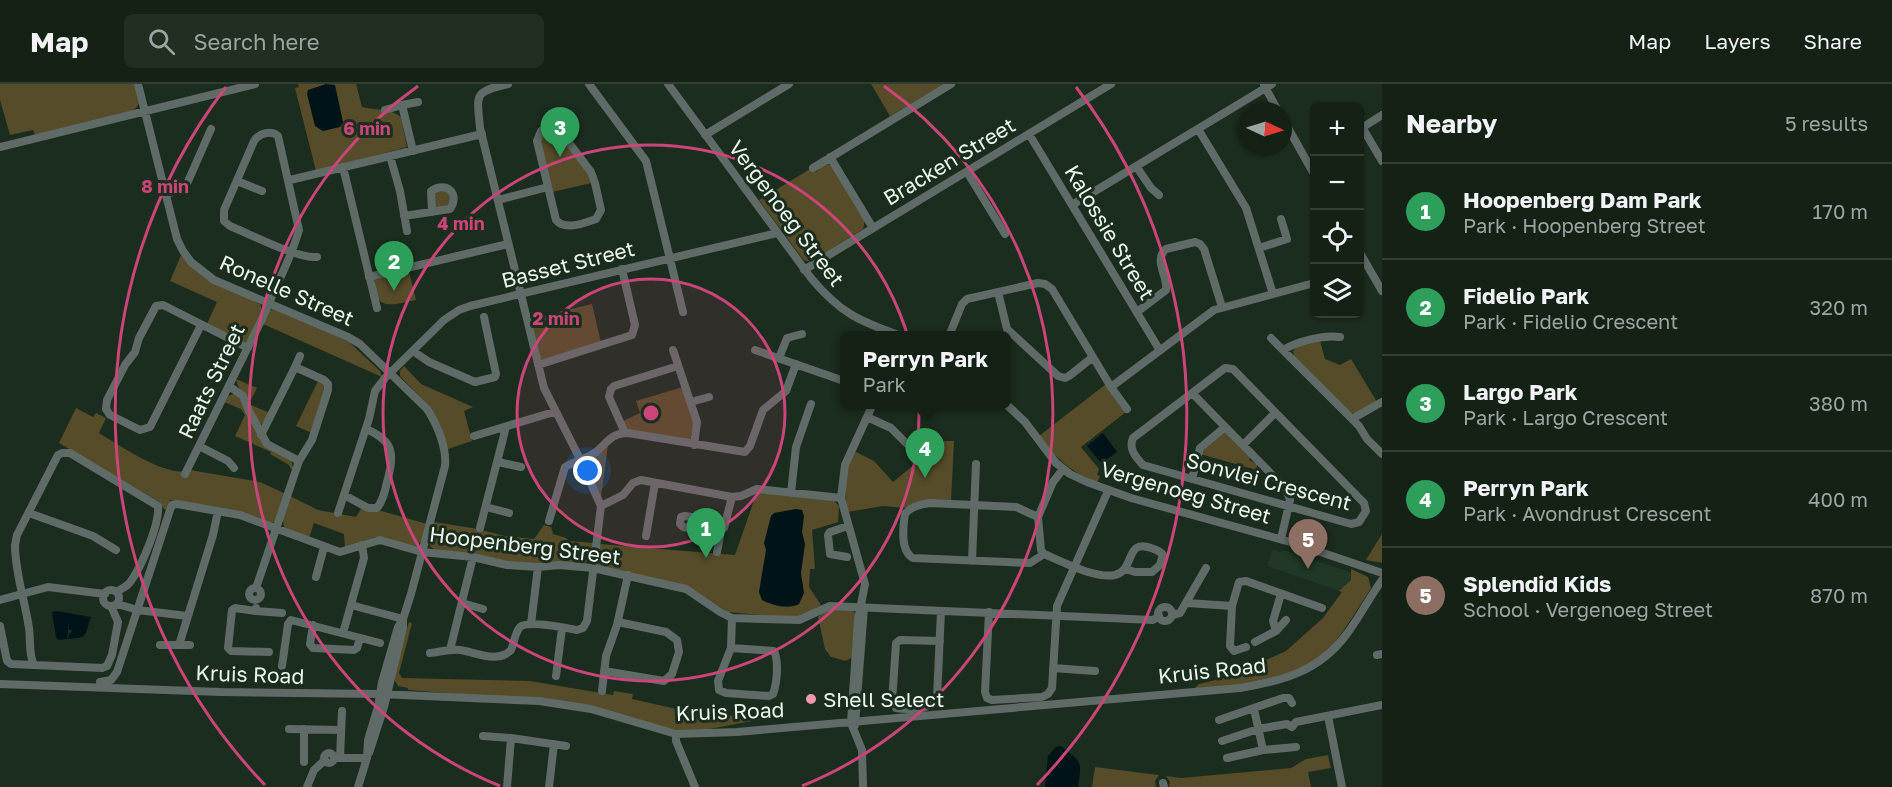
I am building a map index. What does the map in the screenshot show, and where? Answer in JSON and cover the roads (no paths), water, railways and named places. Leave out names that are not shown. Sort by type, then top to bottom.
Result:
[{"type":"street","name":"Ronelle Street","points":[[138,84],[178,243],[191,262],[214,280],[356,342],[427,409],[434,421],[446,455],[423,552],[403,619],[398,627],[358,787]]},
{"type":"street","points":[[0,147],[255,84]]},
{"type":"street","points":[[430,653],[450,650],[487,656],[505,655],[511,650],[518,629],[523,625],[578,630],[587,621],[601,506],[544,388],[482,134],[478,103],[480,95],[487,89],[508,84]]},
{"type":"street","points":[[589,84],[646,161],[683,312]]},
{"type":"street","name":"Vergenoeg Street","points":[[668,84],[824,294],[847,313],[889,331]]},
{"type":"street","points":[[705,135],[789,84]]},
{"type":"street","points":[[813,168],[951,84]]},
{"type":"street","name":"Bracken Street","points":[[804,270],[1112,84]]},
{"type":"street","points":[[1072,205],[1267,85],[1274,102]]},
{"type":"street","points":[[385,110],[418,102]]},
{"type":"street","points":[[402,105],[413,150]]},
{"type":"street","points":[[1364,126],[1382,115]]},
{"type":"street","points":[[550,127],[560,131],[592,175],[601,208],[600,214],[594,220],[567,226],[561,225],[556,220],[548,187],[537,138],[541,130],[550,127]]},
{"type":"street","points":[[165,194],[181,190],[186,186],[211,129]]},
{"type":"street","points":[[1198,129],[1244,204],[1273,294]]},
{"type":"street","name":"Raats Street","points":[[185,474],[248,348],[300,226],[278,136],[270,133],[256,137],[237,181]]},
{"type":"street","points":[[1364,133],[1382,161]]},
{"type":"street","points":[[290,180],[482,134]]},
{"type":"street","name":"Kalossie Street","points":[[1029,134],[1160,349]]},
{"type":"street","points":[[1292,134],[1310,166]]},
{"type":"street","points":[[390,156],[400,191],[407,231]]},
{"type":"street","points":[[830,157],[873,228]]},
{"type":"street","points":[[1136,166],[1151,188],[1159,195]]},
{"type":"street","points":[[343,167],[376,308]]},
{"type":"street","points":[[967,172],[1005,234]]},
{"type":"street","points":[[262,191],[237,181],[224,210],[224,219],[227,224],[308,258],[317,257]]},
{"type":"street","points":[[498,200],[548,187]]},
{"type":"street","points":[[404,216],[432,212]]},
{"type":"street","points":[[1259,248],[1287,239],[1281,219]]},
{"type":"street","name":"Basset Street","points":[[338,513],[366,429],[375,391],[453,313],[470,306],[777,233]]},
{"type":"street","points":[[1137,312],[1167,289],[1160,259],[1162,252],[1166,249],[1196,243],[1204,249],[1222,307]]},
{"type":"street","points":[[369,277],[508,244]]},
{"type":"street","points":[[1363,264],[1382,291]]},
{"type":"street","points":[[538,365],[632,335],[635,325],[622,269]]},
{"type":"street","points":[[951,331],[965,300],[1040,283],[1048,285],[1127,409]]},
{"type":"street","points":[[1111,387],[1208,313],[1222,307],[1310,284]]},
{"type":"street","points":[[998,292],[1008,331]]},
{"type":"street","points":[[201,325],[150,427],[143,430],[137,429],[110,415],[106,409],[107,400],[125,365],[135,352],[143,329],[156,306],[163,305],[248,348]]},
{"type":"street","points":[[413,351],[429,362],[475,382],[495,377],[484,317]]},
{"type":"street","points":[[779,358],[787,338],[802,334]]},
{"type":"street","points":[[1011,334],[1058,376],[1065,378],[1093,357]]},
{"type":"street","points":[[1283,350],[1329,336],[1340,337]]},
{"type":"street","points":[[1271,338],[1352,419],[1382,454]]},
{"type":"street","points":[[673,350],[697,422],[694,445]]},
{"type":"street","points":[[755,350],[840,380]]},
{"type":"street","points":[[261,435],[300,356]]},
{"type":"street","points":[[549,521],[564,469],[596,452],[612,436],[624,433],[742,453],[747,451],[763,410],[786,391],[796,364]]},
{"type":"street","points":[[624,433],[609,397],[611,389],[614,386],[678,366]]},
{"type":"street","points":[[256,611],[257,600],[252,600],[249,595],[252,589],[256,588],[299,461],[312,440],[328,388],[324,380],[295,367]]},
{"type":"street","name":"Sonvlei Crescent","points":[[1231,368],[1364,503],[1366,509],[1362,519],[1352,524],[1145,467],[1130,445],[1135,436],[1193,394],[1222,370],[1231,368]]},
{"type":"street","points":[[229,386],[241,393],[261,435],[270,446],[299,461]]},
{"type":"street","points":[[1193,394],[1286,489],[1289,494],[1289,507],[1281,539]]},
{"type":"street","points":[[691,402],[709,397]]},
{"type":"street","points":[[1352,419],[1382,402]]},
{"type":"street","points":[[791,493],[796,447],[811,404]]},
{"type":"street","points":[[863,787],[863,752],[855,737],[854,724],[864,579],[841,498],[845,465],[871,409]]},
{"type":"street","name":"Vergenoeg Street","points":[[1010,409],[1025,422],[1048,454],[1063,469],[1108,491],[1281,539],[1382,573]]},
{"type":"street","points":[[474,436],[554,412]]},
{"type":"street","points":[[1243,445],[1275,413]]},
{"type":"street","points":[[867,417],[891,428],[907,444]]},
{"type":"street","points":[[480,528],[506,427]]},
{"type":"street","points":[[1191,479],[1200,448],[1225,427]]},
{"type":"street","points":[[344,495],[371,508],[377,508],[381,503],[393,462],[392,454],[382,436],[366,429]]},
{"type":"street","points":[[199,446],[228,461],[234,468]]},
{"type":"street","points":[[34,665],[15,545],[17,535],[58,455],[70,453],[158,506],[158,516],[135,573],[116,600]]},
{"type":"street","points":[[498,462],[521,467]]},
{"type":"street","points":[[972,561],[976,464]]},
{"type":"street","points":[[1063,469],[1053,482],[1038,517],[1041,550],[1044,554],[1097,575],[1106,576],[1118,575],[1125,569],[1133,551],[1139,547],[1145,546],[1163,555],[1160,565],[1152,572],[1134,572],[1125,569]]},
{"type":"street","points":[[601,506],[623,495],[637,481],[732,496],[741,496],[757,489],[841,498]]},
{"type":"street","points":[[646,536],[655,483]]},
{"type":"street","points":[[989,612],[985,692],[987,698],[992,700],[1045,696],[1052,688],[1057,606],[1108,491]]},
{"type":"street","points":[[717,552],[732,496]]},
{"type":"street","name":"Hoopenberg Street","points":[[142,608],[170,510],[174,504],[248,517],[342,552],[380,540],[423,552],[473,557],[496,564],[593,568],[686,589],[732,618],[799,620],[830,606],[1153,620],[1159,616],[1165,620],[1176,615],[1185,606]]},
{"type":"street","points":[[1038,517],[1016,507],[926,504],[910,509],[904,518],[904,550],[910,557],[1030,563],[1044,554]]},
{"type":"street","points":[[486,507],[509,513]]},
{"type":"street","points":[[179,645],[213,535],[218,511]]},
{"type":"street","points":[[29,513],[93,536],[116,550]]},
{"type":"street","points":[[847,557],[830,554],[828,535],[830,532],[848,526]]},
{"type":"street","points":[[698,529],[716,533],[721,531]]},
{"type":"street","points":[[343,633],[364,558],[362,544]]},
{"type":"street","points":[[316,577],[324,547]]},
{"type":"street","points":[[450,650],[473,557]]},
{"type":"street","points":[[531,624],[538,567]]},
{"type":"street","points":[[1206,568],[1185,606],[1232,606]]},
{"type":"street","points":[[602,692],[608,649],[618,622],[628,576]]},
{"type":"street","name":"Kruis Road","points":[[0,684],[222,692],[383,694],[555,702],[597,711],[676,734],[854,724],[1275,682],[1298,674],[1317,663],[1344,638],[1382,580]]},
{"type":"street","points":[[1246,647],[1237,651],[1231,648],[1229,635],[1232,606],[1239,582],[1242,581],[1322,608]]},
{"type":"street","points":[[0,600],[52,586],[105,594],[109,591],[116,600],[118,622],[112,655],[107,666],[102,668],[11,664],[7,661],[0,626]]},
{"type":"street","points":[[105,594],[104,601],[116,600],[142,608],[187,616]]},
{"type":"street","points":[[1276,630],[1273,621],[1281,594]]},
{"type":"street","points":[[462,603],[483,609]]},
{"type":"street","points":[[351,605],[403,619]]},
{"type":"street","points":[[47,685],[69,682],[106,682],[112,679],[117,672],[142,608]]},
{"type":"street","points":[[269,652],[231,651],[228,648],[232,610],[235,608],[282,613]]},
{"type":"street","points":[[940,641],[900,640],[896,643],[892,702],[896,708],[931,706],[936,702],[940,641],[941,611]]},
{"type":"street","points":[[731,648],[774,651],[776,657],[773,694],[769,696],[726,693],[719,690],[717,684],[731,648],[732,618]]},
{"type":"street","points":[[282,666],[289,622],[293,620],[380,643]]},
{"type":"street","points":[[1254,642],[1276,630],[1286,620]]},
{"type":"street","points":[[604,670],[664,681],[672,674],[680,652],[677,640],[670,634],[618,622]]},
{"type":"street","points":[[313,625],[310,644],[313,648],[354,650],[360,638]]},
{"type":"street","points":[[556,676],[562,628]]},
{"type":"street","points":[[160,645],[190,645]]},
{"type":"street","points":[[1053,668],[1095,670]]},
{"type":"street","points":[[117,672],[123,688]]},
{"type":"street","points":[[1219,720],[1285,698],[1289,698],[1292,703]]},
{"type":"street","points":[[1222,741],[1258,729],[1287,724],[1287,720],[1291,718],[1296,722],[1382,705]]},
{"type":"street","points":[[1254,710],[1263,750]]},
{"type":"street","points":[[337,758],[342,711]]},
{"type":"street","points":[[1328,716],[1342,787]]},
{"type":"street","points":[[289,729],[341,730]]},
{"type":"street","points":[[303,762],[304,729]]},
{"type":"street","points":[[676,734],[676,741],[695,787]]},
{"type":"street","points":[[483,736],[566,746]]},
{"type":"street","points":[[507,787],[511,738]]},
{"type":"street","points":[[549,787],[554,744]]},
{"type":"street","points":[[1227,758],[1263,750],[1296,747]]},
{"type":"street","points":[[307,787],[314,770],[325,760],[330,763],[337,758],[367,758]]},
{"type":"street","points":[[310,776],[315,787]]},
{"type":"place","name":"Largo Park","points":[[560,157]]},
{"type":"place","name":"Fidelio Park","points":[[394,291]]},
{"type":"place","name":"Perryn Park","points":[[925,478]]},
{"type":"place","name":"Hoopenberg Dam Park","points":[[706,558]]},
{"type":"place","name":"Splendid Kids","points":[[1308,569]]},
{"type":"place","name":"Shell Select","points":[[811,699]]}]
